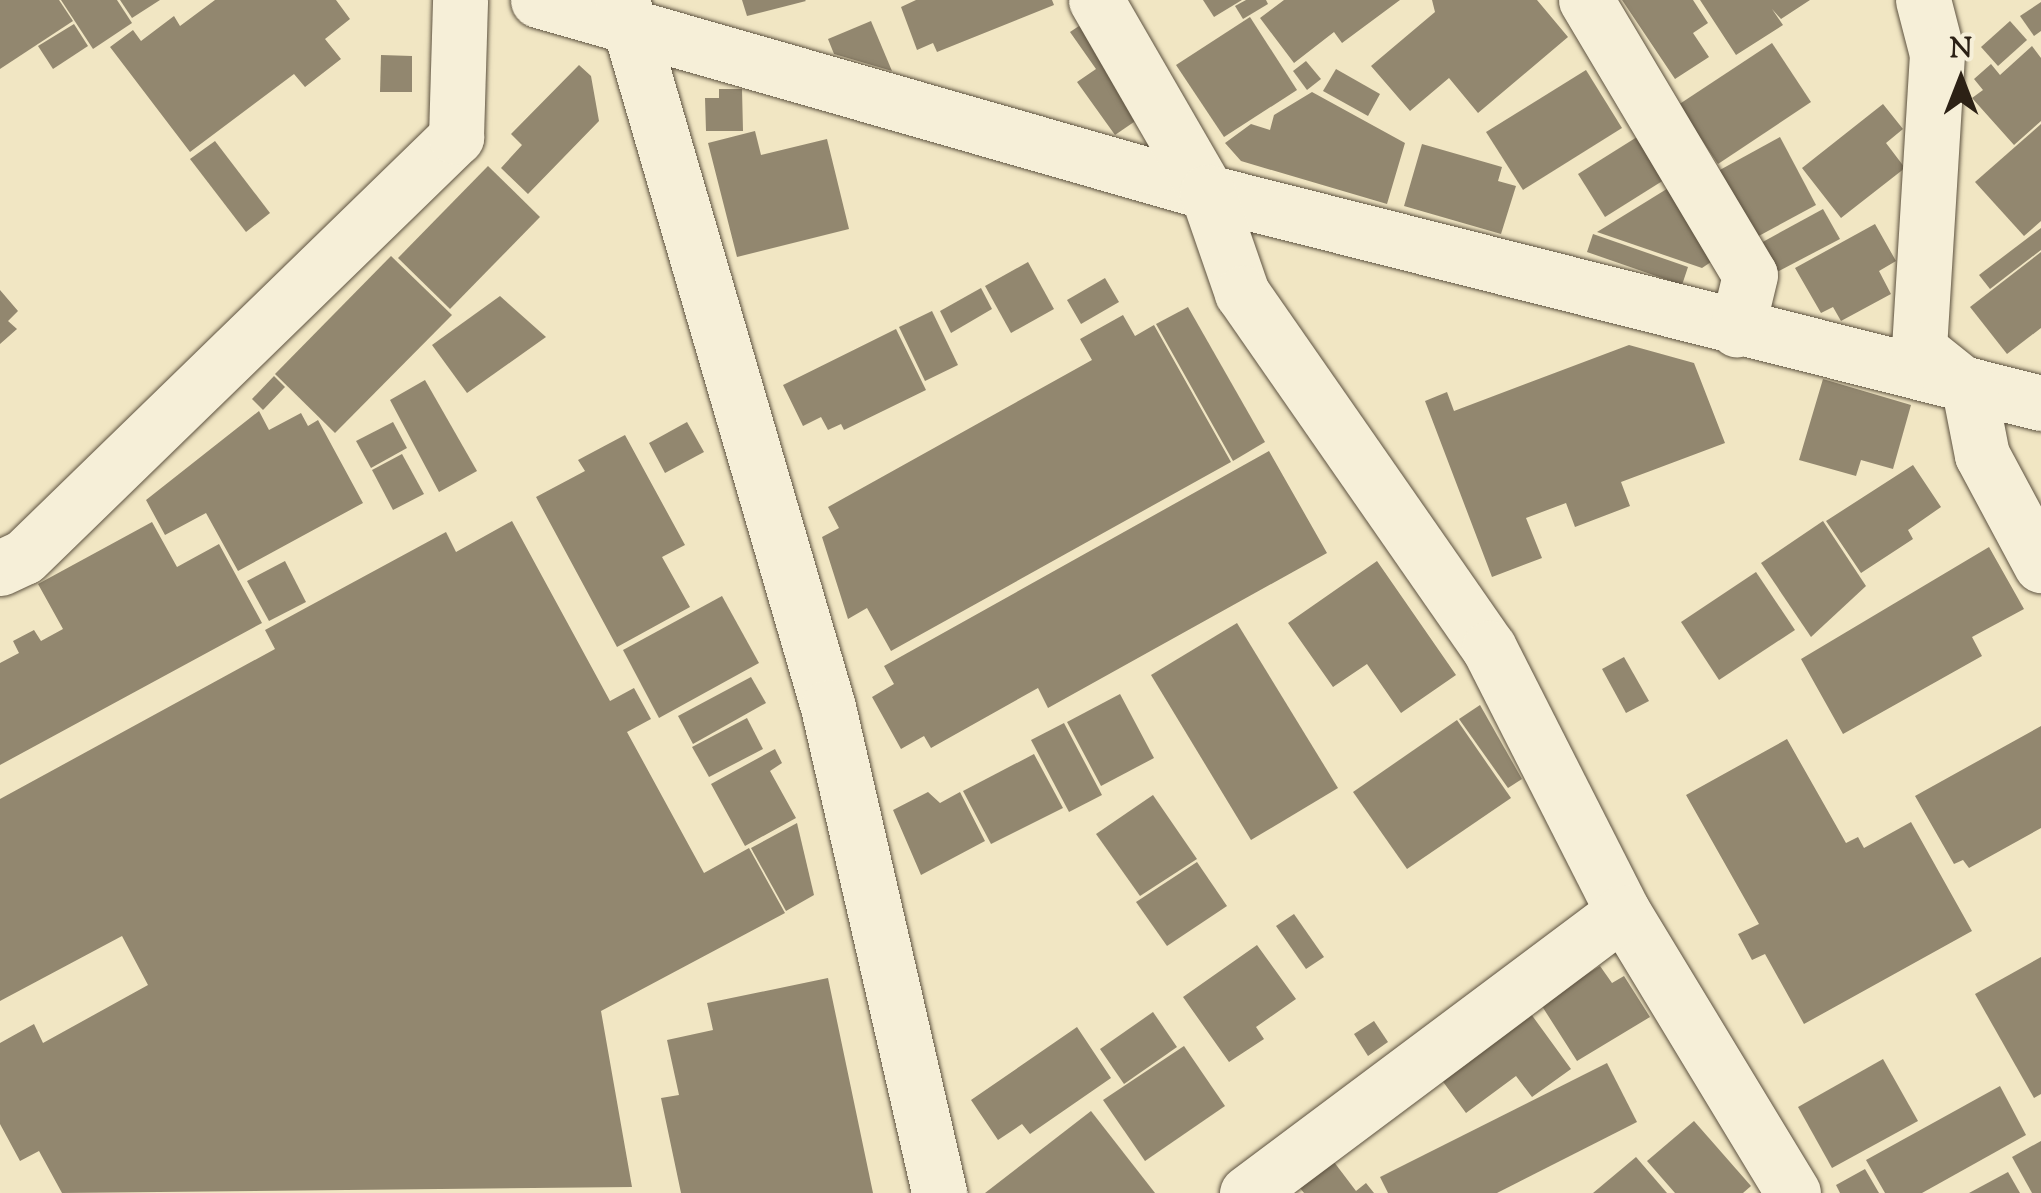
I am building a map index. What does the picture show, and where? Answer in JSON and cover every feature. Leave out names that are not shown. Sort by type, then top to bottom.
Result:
[{"type":"street","points":[[0,568],[24,557],[456,138],[460,0]]},
{"type":"street","points":[[538,0],[624,11],[1207,192],[1968,389],[2041,403]]},
{"type":"street","points":[[1096,0],[1207,192],[1242,292],[1489,648],[1623,912],[1792,1193]]},
{"type":"street","points":[[1586,0],[1750,275],[1737,330]]},
{"type":"street","points":[[1923,0],[1936,54],[1919,349],[1968,389],[1982,455],[2041,565]]},
{"type":"street","points":[[624,11],[828,707],[939,1193]]},
{"type":"street","points":[[1247,1193],[1623,912]]},
{"type":"building","points":[[0,0],[59,0],[73,21],[0,69]]},
{"type":"building","points":[[61,0],[117,0],[132,23],[93,49]]},
{"type":"building","points":[[120,0],[160,0],[132,18]]},
{"type":"building","points":[[215,0],[336,0],[350,19],[325,39],[341,59],[305,87],[294,74],[190,152],[110,47],[133,30],[141,41],[174,16],[180,26]]},
{"type":"building","points":[[742,0],[805,0],[806,1],[747,16]]},
{"type":"building","points":[[916,0],[1052,0],[1054,5],[937,52],[933,43],[917,50],[901,7]]},
{"type":"building","points":[[1203,0],[1242,0],[1214,17]]},
{"type":"building","points":[[1246,0],[1266,0],[1268,4],[1243,19],[1235,6]]},
{"type":"building","points":[[1284,0],[1400,0],[1342,43],[1334,32],[1294,63],[1260,18]]},
{"type":"building","points":[[1432,0],[1537,0],[1568,37],[1478,113],[1449,78],[1410,111],[1371,66],[1435,12]]},
{"type":"building","points":[[1622,0],[1693,0],[1708,23],[1693,33],[1709,57],[1675,79]]},
{"type":"building","points":[[1700,0],[1810,0],[1781,19],[1772,9],[1783,25],[1736,55]]},
{"type":"building","points":[[2041,2],[2041,31],[2034,36],[2020,16]]},
{"type":"building","points":[[1250,17],[1297,90],[1224,137],[1176,65]]},
{"type":"building","points":[[871,21],[892,71],[834,54],[828,39]]},
{"type":"building","points":[[2010,21],[2027,40],[1998,66],[1981,47]]},
{"type":"building","points":[[74,24],[88,46],[53,69],[38,46]]},
{"type":"building","points":[[1082,24],[1147,113],[1115,135],[1077,82],[1096,69],[1070,32]]},
{"type":"building","points":[[1772,43],[1811,102],[1718,164],[1678,105]]},
{"type":"building","points":[[2032,46],[2041,58],[2041,121],[2014,145],[1972,98],[1983,90],[1974,79],[1991,64],[2000,75]]},
{"type":"building","points":[[381,55],[412,56],[412,92],[380,92]]},
{"type":"building","points":[[1306,61],[1321,79],[1307,90],[1293,71]]},
{"type":"building","points":[[579,65],[591,76],[599,121],[528,194],[501,168],[522,145],[511,134]]},
{"type":"building","points":[[1336,69],[1380,94],[1368,116],[1323,91]]},
{"type":"building","points":[[1586,70],[1622,128],[1523,190],[1486,132]]},
{"type":"building","points":[[719,89],[742,89],[743,131],[706,131],[705,98],[719,98]]},
{"type":"building","points":[[1312,92],[1405,143],[1387,204],[1241,161],[1225,143],[1251,124],[1270,130],[1274,115]]},
{"type":"building","points":[[1883,104],[1903,129],[1886,143],[1905,168],[1841,218],[1802,168]]},
{"type":"building","points":[[2041,124],[2041,221],[2024,236],[1975,182]]},
{"type":"building","points":[[755,131],[761,155],[827,139],[849,229],[737,257],[708,143]]},
{"type":"building","points":[[1637,137],[1664,180],[1605,217],[1578,174]]},
{"type":"building","points":[[1780,137],[1816,205],[1755,238],[1718,171]]},
{"type":"building","points":[[215,141],[270,213],[246,232],[190,159]]},
{"type":"building","points":[[1422,144],[1502,167],[1498,181],[1516,186],[1501,234],[1404,206]]},
{"type":"building","points":[[488,166],[540,217],[450,309],[398,258]]},
{"type":"building","points":[[1670,187],[1714,260],[1702,268],[1597,232]]},
{"type":"building","points":[[1823,209],[1840,239],[1775,273],[1759,244]]},
{"type":"building","points":[[1875,224],[1896,261],[1879,271],[1891,294],[1841,321],[1833,307],[1821,313],[1795,268]]},
{"type":"building","points":[[2041,228],[2041,250],[1990,289],[1979,275]]},
{"type":"building","points":[[1593,234],[1688,267],[1682,285],[1587,252]]},
{"type":"building","points":[[2041,252],[2041,328],[2007,354],[1970,307]]},
{"type":"building","points":[[391,256],[452,315],[335,433],[275,374]]},
{"type":"building","points":[[1028,262],[1054,309],[1011,333],[985,286]]},
{"type":"building","points":[[1105,278],[1119,302],[1081,324],[1067,300]]},
{"type":"building","points":[[981,288],[992,309],[951,333],[940,311]]},
{"type":"building","points":[[0,290],[18,311],[8,321],[17,329],[0,344]]},
{"type":"building","points":[[500,296],[546,337],[467,393],[432,345]]},
{"type":"building","points":[[1188,307],[1265,442],[1233,461],[1156,324]]},
{"type":"building","points":[[932,311],[958,365],[925,381],[899,327]]},
{"type":"building","points":[[1123,315],[1135,336],[1154,325],[1231,462],[891,651],[867,608],[848,619],[822,537],[839,528],[828,507],[1092,360],[1080,339]]},
{"type":"building","points":[[896,329],[926,390],[844,430],[841,424],[828,430],[821,417],[803,426],[783,385]]},
{"type":"building","points":[[1629,345],[1694,363],[1725,443],[1621,482],[1630,506],[1575,527],[1566,503],[1526,518],[1542,558],[1492,577],[1425,401],[1447,392],[1454,411]]},
{"type":"building","points":[[274,376],[285,387],[263,410],[252,399]]},
{"type":"building","points":[[1823,379],[1911,405],[1893,469],[1861,460],[1856,476],[1799,460]]},
{"type":"building","points":[[425,380],[477,471],[439,492],[390,400]]},
{"type":"building","points":[[259,411],[269,430],[301,413],[308,426],[318,420],[363,503],[238,571],[206,513],[165,535],[146,500]]},
{"type":"building","points":[[393,422],[407,448],[371,468],[356,441]]},
{"type":"building","points":[[687,422],[704,452],[665,473],[649,443]]},
{"type":"building","points":[[625,435],[685,545],[662,557],[690,607],[617,647],[536,497],[585,471],[578,460]]},
{"type":"building","points":[[1269,451],[1327,553],[1048,708],[1038,688],[931,748],[924,736],[901,749],[872,697],[894,684],[884,666]]},
{"type":"building","points":[[402,454],[424,494],[393,510],[372,470]]},
{"type":"building","points":[[1913,465],[1941,507],[1908,530],[1913,539],[1861,573],[1826,521]]},
{"type":"building","points":[[512,521],[610,701],[634,688],[651,719],[627,732],[704,873],[749,848],[785,913],[601,1011],[632,1187],[62,1193],[39,1151],[20,1161],[0,1124],[0,1043],[34,1024],[43,1043],[148,985],[122,936],[0,1001],[0,799],[275,649],[265,630],[446,532],[456,552]]},
{"type":"building","points":[[1823,521],[1866,586],[1811,637],[1761,563]]},
{"type":"building","points":[[152,522],[177,567],[219,544],[262,623],[0,765],[0,663],[19,653],[13,641],[34,630],[41,641],[63,629],[38,584]]},
{"type":"building","points":[[1989,547],[2024,609],[1972,637],[1982,656],[1843,734],[1801,659]]},
{"type":"building","points":[[285,561],[306,602],[269,621],[247,581]]},
{"type":"building","points":[[1377,561],[1456,675],[1401,713],[1367,664],[1333,687],[1288,623]]},
{"type":"building","points":[[1756,572],[1795,630],[1719,680],[1681,622]]},
{"type":"building","points":[[722,596],[759,663],[659,718],[623,650]]},
{"type":"building","points":[[1237,623],[1338,788],[1251,840],[1151,675]]},
{"type":"building","points":[[1624,657],[1649,701],[1626,713],[1602,669]]},
{"type":"building","points":[[751,677],[766,703],[693,744],[678,716]]},
{"type":"building","points":[[1120,694],[1154,758],[1101,786],[1067,722]]},
{"type":"building","points":[[1480,705],[1522,779],[1508,788],[1459,719]]},
{"type":"building","points":[[747,718],[763,749],[709,777],[692,747]]},
{"type":"building","points":[[1457,720],[1511,798],[1407,869],[1353,792]]},
{"type":"building","points":[[1064,723],[1102,795],[1069,812],[1031,740]]},
{"type":"building","points":[[2041,726],[2041,828],[1969,868],[1963,860],[1954,864],[1915,796]]},
{"type":"building","points":[[1787,739],[1846,843],[1858,837],[1864,848],[1911,822],[1972,931],[1804,1024],[1765,954],[1752,960],[1738,934],[1759,924],[1686,795]]},
{"type":"building","points":[[775,749],[782,763],[770,771],[796,818],[745,846],[711,784]]},
{"type":"building","points":[[1034,754],[1063,808],[991,844],[963,791]]},
{"type":"building","points":[[928,792],[940,803],[960,792],[985,841],[921,875],[893,810]]},
{"type":"building","points":[[1153,795],[1197,859],[1140,896],[1096,834]]},
{"type":"building","points":[[797,823],[814,895],[786,911],[751,848]]},
{"type":"building","points":[[1197,862],[1227,906],[1167,946],[1136,902]]},
{"type":"building","points":[[1294,914],[1324,957],[1306,969],[1276,926]]},
{"type":"building","points":[[1257,945],[1296,999],[1256,1027],[1264,1039],[1229,1062],[1183,997]]},
{"type":"building","points":[[2041,957],[2041,1094],[2034,1098],[1975,994]]},
{"type":"building","points":[[1600,966],[1612,983],[1624,976],[1650,1017],[1577,1061],[1540,1003]]},
{"type":"building","points":[[828,978],[873,1193],[681,1193],[661,1098],[679,1095],[667,1040],[713,1030],[707,1003]]},
{"type":"building","points":[[1153,1012],[1177,1047],[1124,1084],[1100,1049]]},
{"type":"building","points":[[1531,1014],[1571,1069],[1532,1097],[1516,1076],[1466,1113],[1441,1079]]},
{"type":"building","points":[[1374,1021],[1388,1042],[1368,1056],[1354,1034]]},
{"type":"building","points":[[1077,1027],[1111,1078],[1030,1134],[1022,1124],[998,1140],[971,1100]]},
{"type":"building","points":[[1184,1046],[1225,1106],[1145,1161],[1103,1100]]},
{"type":"building","points":[[1883,1059],[1918,1121],[1832,1168],[1798,1107]]},
{"type":"building","points":[[1607,1063],[1637,1122],[1497,1193],[1388,1193],[1380,1177]]},
{"type":"building","points":[[2000,1086],[2026,1135],[1922,1193],[1885,1193],[1866,1160]]},
{"type":"building","points":[[1091,1111],[1155,1193],[985,1193]]},
{"type":"building","points":[[1694,1121],[1751,1186],[1743,1193],[1675,1193],[1647,1161]]},
{"type":"building","points":[[2041,1141],[2041,1193],[2032,1193],[2012,1157]]},
{"type":"building","points":[[1636,1157],[1667,1193],[1593,1193]]},
{"type":"building","points":[[1334,1162],[1356,1191],[1366,1183],[1374,1193],[1304,1193],[1300,1188]]},
{"type":"building","points":[[1865,1169],[1879,1193],[1840,1193],[1836,1185]]},
{"type":"building","points":[[2008,1172],[2020,1193],[1969,1193]]}]
